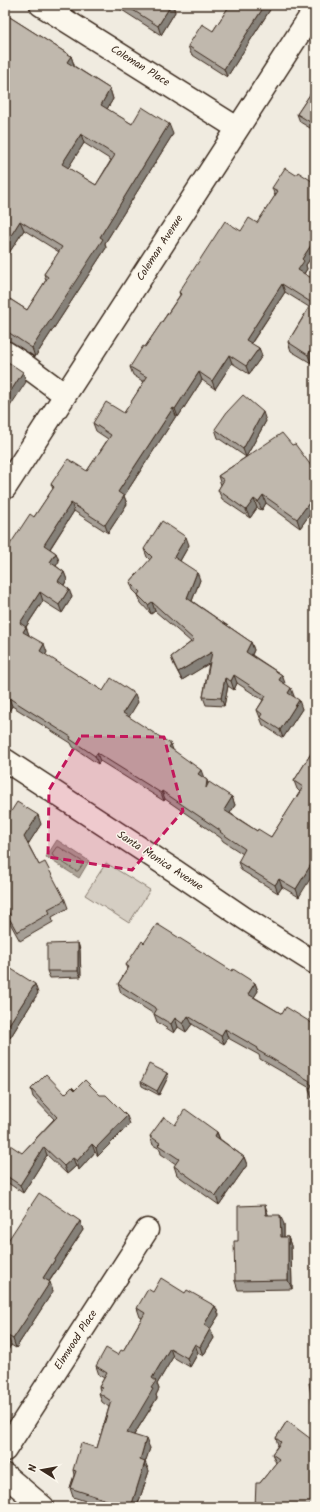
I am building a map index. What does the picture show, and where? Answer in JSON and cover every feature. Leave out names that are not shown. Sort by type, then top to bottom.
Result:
[{"type":"street","name":"Coleman Place","points":[[41,5],[237,128]]},
{"type":"street","name":"Coleman Avenue","points":[[5,488],[315,9]]},
{"type":"street","points":[[5,352],[65,395]]},
{"type":"street","name":"Santa Monica Avenue","points":[[5,760],[244,918],[315,963]]},
{"type":"street","name":"Elmwood Place","points":[[5,1450],[147,1230]]},
{"type":"street","points":[[5,1475],[42,1507]]},
{"type":"highlighted area","points":[[81,736],[164,737],[183,811],[132,870],[48,857],[49,790]]},
{"type":"shaded area","points":[[106,863],[150,890],[129,923],[85,895]]},
{"type":"water","points":[[57,840],[89,861],[79,878],[46,857]]},
{"type":"building","points":[[125,5],[171,5],[158,26]]},
{"type":"building","points":[[230,5],[265,5],[224,69],[188,46],[202,24],[213,31]]},
{"type":"building","points":[[5,14],[71,56],[67,62],[110,89],[101,105],[132,124],[142,107],[169,124],[100,237],[103,239],[32,348],[5,331],[5,296],[27,310],[48,277],[44,274],[62,247],[20,221],[5,245]],"holes":[[[81,134],[115,155],[96,185],[62,164]]]},
{"type":"building","points":[[315,87],[315,125],[297,114]]},
{"type":"building","points":[[285,168],[296,175],[298,172],[315,183],[315,239],[302,259],[304,261],[298,270],[315,280],[315,350],[312,348],[308,355],[288,342],[312,303],[282,284],[246,340],[259,348],[246,366],[229,355],[212,381],[199,372],[175,409],[173,408],[118,492],[124,496],[105,525],[71,503],[44,545],[56,553],[50,562],[64,572],[58,581],[69,589],[59,605],[40,592],[20,623],[26,627],[23,632],[44,644],[40,651],[103,691],[111,678],[135,694],[123,713],[171,744],[169,747],[201,770],[198,774],[207,780],[206,788],[209,782],[232,797],[224,810],[257,831],[258,829],[271,837],[303,787],[294,781],[315,747],[315,858],[296,889],[279,879],[275,885],[238,862],[245,849],[162,791],[161,793],[97,753],[95,756],[70,739],[71,737],[9,698],[5,704],[5,552],[30,514],[34,517],[54,487],[51,484],[68,459],[87,471],[111,435],[93,423],[106,402],[124,413],[147,377],[130,367],[143,346],[145,347],[181,294],[179,292],[225,221],[241,231],[249,218],[257,223],[278,191],[272,188]]},
{"type":"building","points":[[5,360],[23,372],[5,400]]},
{"type":"building","points":[[243,395],[263,412],[243,449],[215,429],[227,412]]},
{"type":"building","points":[[282,433],[292,445],[295,444],[315,469],[315,495],[297,519],[263,495],[258,502],[254,499],[246,510],[218,490],[224,480],[218,476]]},
{"type":"building","points":[[162,521],[186,537],[174,557],[197,572],[187,598],[251,642],[246,652],[282,675],[279,680],[291,688],[288,693],[299,700],[280,730],[260,717],[262,714],[257,710],[266,696],[234,675],[231,681],[225,678],[221,698],[203,697],[212,652],[178,672],[171,657],[194,640],[152,602],[148,605],[138,595],[140,592],[130,582],[152,557],[144,549]]},
{"type":"building","points":[[17,802],[38,815],[24,837],[39,865],[45,862],[65,900],[48,909],[50,913],[17,932],[8,916],[10,915],[5,905],[5,821]]},
{"type":"building","points":[[157,924],[232,971],[233,969],[255,983],[248,994],[282,1014],[286,1007],[315,1025],[315,1032],[312,1037],[315,1039],[315,1093],[309,1090],[312,1085],[309,1083],[310,1081],[257,1050],[258,1048],[225,1029],[221,1036],[188,1016],[183,1024],[175,1018],[171,1024],[154,1014],[157,1009],[118,984],[129,967],[126,965],[142,941],[144,943]]},
{"type":"building","points":[[78,943],[78,971],[47,971],[47,944]]},
{"type":"building","points":[[5,965],[35,984],[6,1029],[5,1028]]},
{"type":"building","points":[[149,1064],[167,1073],[157,1091],[141,1082]]},
{"type":"building","points":[[46,1074],[65,1094],[72,1087],[75,1090],[85,1080],[100,1095],[106,1095],[127,1116],[96,1148],[92,1144],[77,1161],[73,1158],[64,1166],[44,1147],[20,1185],[5,1175],[5,1153],[10,1145],[22,1153],[57,1117],[31,1089]]},
{"type":"building","points":[[185,1109],[217,1132],[215,1136],[244,1157],[216,1196],[174,1166],[179,1159],[158,1145],[160,1143],[150,1136],[164,1117],[175,1125]]},
{"type":"building","points":[[39,1193],[80,1221],[43,1278],[50,1282],[13,1339],[8,1336],[5,1341],[5,1245]]},
{"type":"building","points":[[265,1205],[266,1215],[280,1215],[281,1237],[288,1237],[288,1280],[235,1281],[234,1241],[238,1241],[238,1206]]},
{"type":"building","points":[[161,1278],[185,1293],[187,1290],[215,1306],[204,1325],[210,1329],[200,1347],[195,1344],[187,1358],[170,1348],[152,1378],[156,1381],[151,1388],[153,1389],[127,1433],[146,1439],[140,1460],[145,1462],[131,1507],[128,1507],[70,1488],[76,1471],[73,1470],[81,1443],[97,1448],[111,1401],[99,1393],[102,1388],[99,1387],[107,1373],[96,1366],[106,1348],[118,1355],[121,1350],[123,1351],[145,1313],[137,1308],[148,1289],[153,1292]]},
{"type":"building","points":[[315,1359],[315,1373],[313,1360]]},
{"type":"building","points":[[311,1375],[315,1375],[315,1420],[309,1383],[312,1383]]},
{"type":"building","points":[[287,1421],[315,1442],[315,1494],[312,1498],[311,1507],[255,1507],[256,1483],[260,1483],[279,1459],[272,1454],[281,1442],[276,1438]]}]
